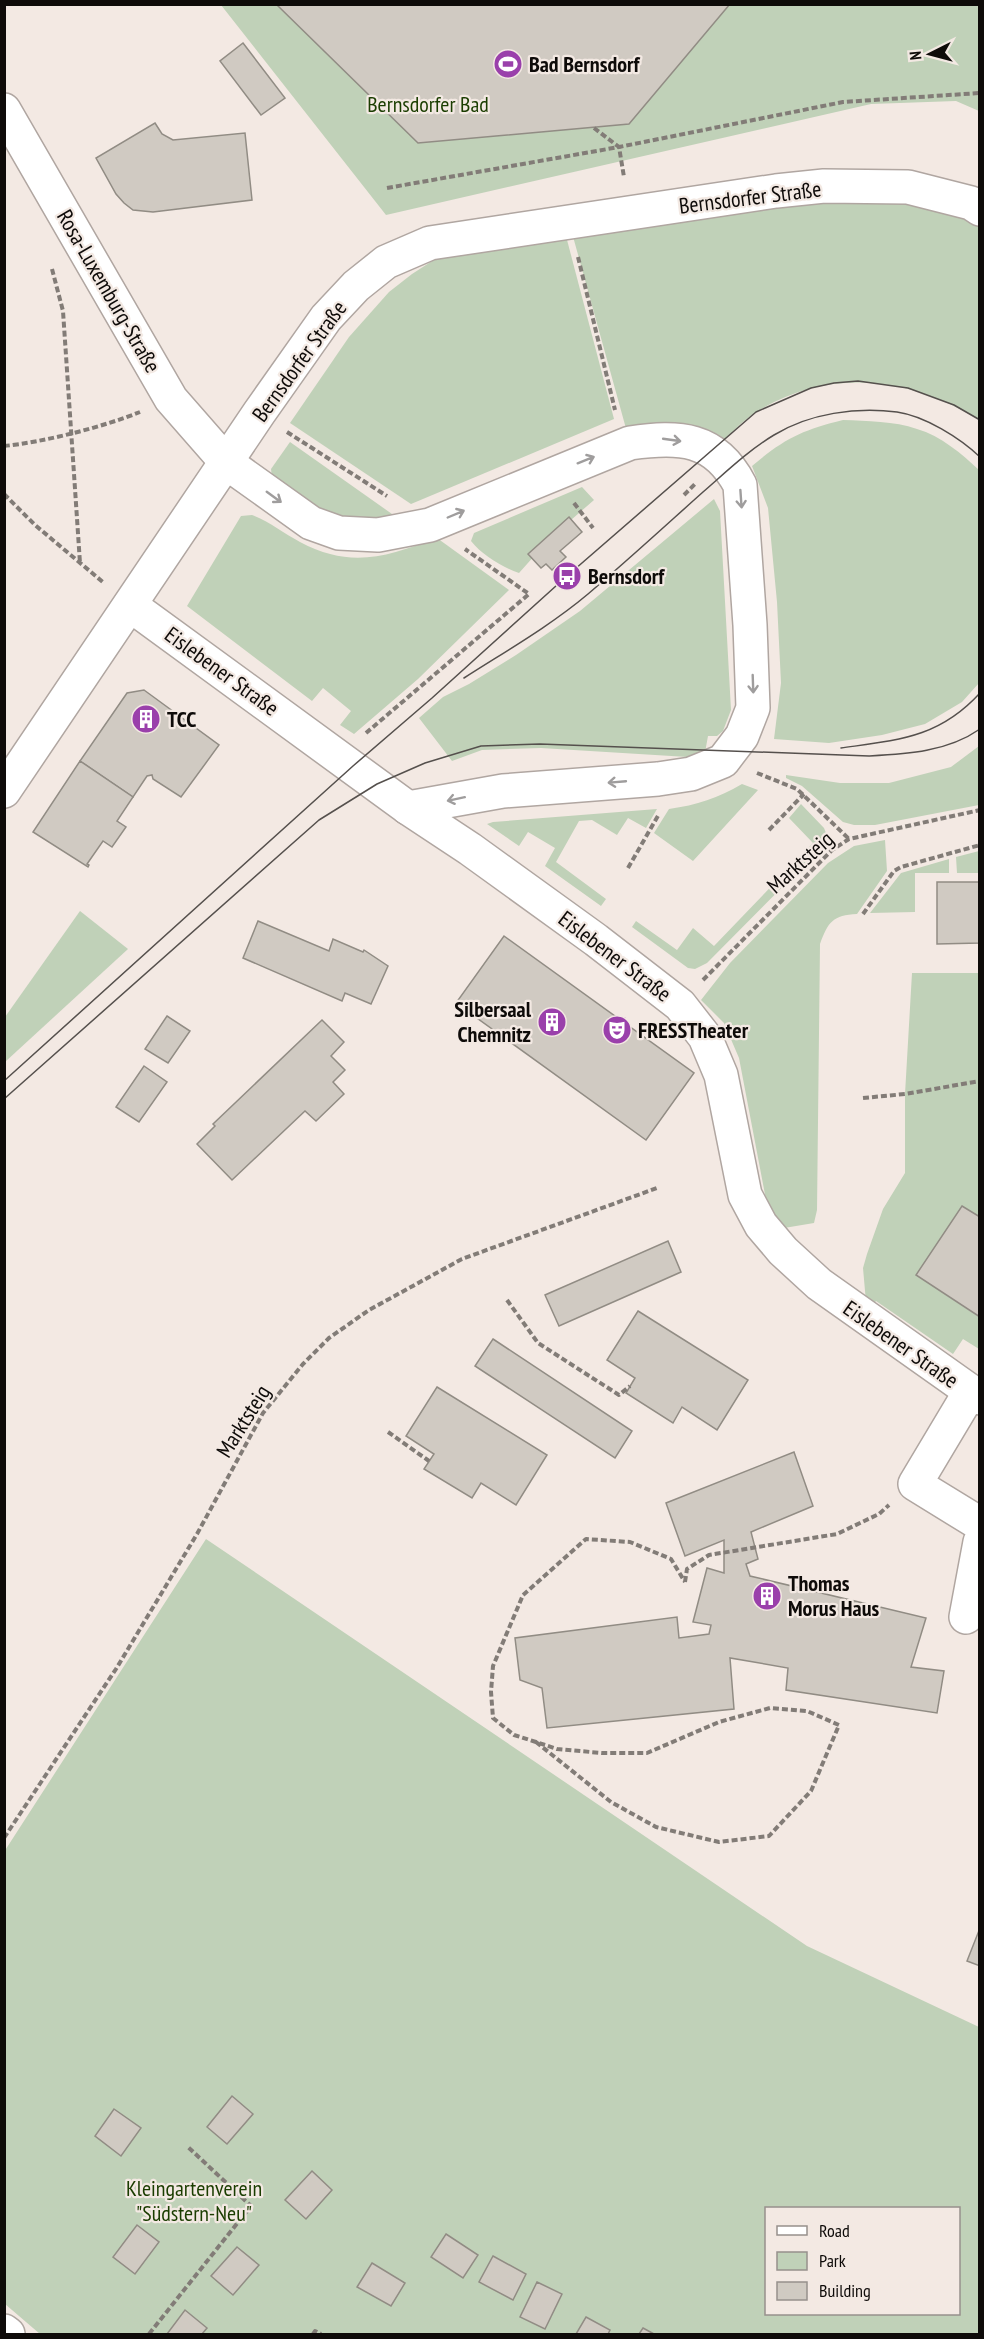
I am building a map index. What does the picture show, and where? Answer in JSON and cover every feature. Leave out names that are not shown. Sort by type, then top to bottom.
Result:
[{"type":"street","name":"Rosa-Luxemburg-Straße","points":[[4,110],[171,399],[226,463],[311,523],[339,533],[378,535],[430,525],[624,445],[664,438],[696,444],[713,451],[731,467],[740,485],[750,625],[753,708],[742,736],[723,761]]},
{"type":"street","name":"Bernsdorfer Straße","points":[[4,791],[259,413],[326,318],[356,286],[386,262],[430,243],[824,186],[908,187],[971,203],[980,209]]},
{"type":"street","name":"Eislebener Straße","points":[[130,605],[408,808],[470,849],[578,927],[680,1005],[705,1037],[721,1075],[745,1195],[760,1225],[783,1251],[819,1284],[975,1395]]},
{"type":"street","points":[[408,808],[503,792],[691,774],[723,761]]},
{"type":"street","points":[[975,1395],[915,1484],[980,1524]]},
{"type":"street","points":[[966,1617],[980,1542]]},
{"type":"street","points":[[4,2331],[8,2334]]},
{"type":"path","points":[[387,188],[619,147],[843,102],[980,93]]},
{"type":"path","points":[[594,128],[619,147],[631,213]]},
{"type":"path","points":[[569,222],[624,445]]},
{"type":"path","points":[[51,268],[63,312],[80,563]]},
{"type":"path","points":[[4,446],[122,420],[171,399]]},
{"type":"path","points":[[259,413],[430,525],[529,594],[365,734]]},
{"type":"path","points":[[4,495],[35,525],[130,605]]},
{"type":"path","points":[[572,499],[593,528]]},
{"type":"path","points":[[723,761],[797,789],[849,839]]},
{"type":"path","points":[[769,830],[804,794]]},
{"type":"path","name":"Marktsteig","points":[[680,1005],[832,850],[849,839],[980,810]]},
{"type":"path","points":[[863,914],[894,871],[901,867],[980,845]]},
{"type":"path","points":[[863,1098],[905,1094],[980,1081]]},
{"type":"path","name":"Marktsteig","points":[[4,1838],[122,1660],[197,1534],[263,1413],[303,1364],[329,1338],[369,1310],[462,1259],[657,1188]]},
{"type":"path","points":[[507,1300],[538,1343],[619,1395],[630,1386]]},
{"type":"path","points":[[387,1432],[429,1461]]},
{"type":"path","points":[[536,1742],[611,1802],[656,1827],[719,1842],[769,1836],[811,1791],[838,1725],[807,1711],[770,1708],[719,1722],[647,1752],[557,1749],[536,1742],[514,1735],[493,1718],[491,1692],[494,1666],[523,1595],[586,1539],[630,1542],[671,1559],[685,1582],[687,1569],[709,1555],[837,1534],[879,1514],[915,1484]]},
{"type":"path","points":[[149,2334],[251,2206],[188,2147]]},
{"type":"path","points":[[313,2334],[315,2331],[321,2334]]},
{"type":"green space","name":"Bernsdorfer Bad","points":[[221,5],[979,5],[979,111],[956,101],[871,104],[386,215]]},
{"type":"green space","points":[[776,191],[980,209],[979,420],[953,405],[925,394],[870,383],[841,383],[813,388],[785,397],[758,411],[713,451],[630,443],[569,222]]},
{"type":"green space","points":[[566,236],[614,419],[411,504],[290,423],[349,337],[389,292],[412,274],[440,256]]},
{"type":"green space","points":[[843,420],[890,423],[926,432],[951,446],[979,470],[979,683],[962,702],[925,724],[882,735],[829,743],[774,739],[781,683],[777,602],[768,508],[752,466],[794,437]]},
{"type":"green space","points":[[290,442],[392,514],[374,521],[356,522],[319,511],[272,477],[271,469]]},
{"type":"green space","points":[[582,487],[594,500],[571,520],[569,517],[519,573],[493,560],[471,541],[474,533]]},
{"type":"green space","points":[[714,499],[720,511],[731,710],[723,731],[717,736],[708,736],[704,758],[541,748],[482,750],[452,761],[419,718],[443,697],[516,655],[580,611]]},
{"type":"green space","points":[[252,515],[318,550],[352,558],[385,555],[437,538],[509,590],[418,679],[354,734],[340,725],[351,711],[323,688],[312,701],[187,606],[241,516]]},
{"type":"green space","points":[[979,746],[979,805],[875,825],[854,825],[843,822],[802,786],[786,778],[786,775],[840,783],[889,783],[951,767]]},
{"type":"green space","points":[[742,784],[758,790],[693,861],[654,833],[669,809],[707,800]]},
{"type":"green space","points":[[801,804],[824,828],[826,833],[824,845],[707,963],[695,969],[688,968],[632,927],[636,921],[677,950],[693,928],[714,946],[813,843],[789,818]]},
{"type":"green space","points":[[657,809],[646,828],[628,818],[617,835],[592,820],[579,821],[556,862],[606,899],[601,906],[545,866],[555,848],[528,832],[519,846],[487,824],[493,822]]},
{"type":"green space","points":[[885,840],[887,871],[857,914],[842,916],[832,921],[820,944],[817,1210],[814,1223],[784,1228],[767,1205],[739,1058],[724,1023],[701,1000],[730,963],[828,863],[854,846]]},
{"type":"green space","points":[[979,851],[979,873],[957,873],[956,857]]},
{"type":"green space","points":[[949,859],[949,873],[915,873],[915,912],[870,913],[901,873]]},
{"type":"green space","points":[[80,911],[128,949],[5,1062],[5,1017]]},
{"type":"green space","points":[[912,973],[979,973],[979,1217],[962,1206],[916,1275],[979,1317],[979,1349],[963,1339],[953,1354],[876,1301],[872,1306],[866,1302],[863,1268],[867,1254],[883,1209],[905,1173],[905,1094]]},
{"type":"green space","name":"Kleingartenverein \"Südstern-Neu\"","points":[[206,1539],[807,1946],[979,2027],[979,2334],[40,2334],[5,2304],[4,1852]]},
{"type":"building","name":"Bad Bernsdorf","points":[[276,4],[730,4],[629,124],[418,143]]},
{"type":"building","points":[[243,43],[285,98],[261,115],[220,61]]},
{"type":"building","points":[[155,123],[162,134],[173,140],[245,133],[252,200],[153,212],[133,210],[124,203],[116,194],[96,158]]},
{"type":"building","points":[[569,517],[582,532],[560,551],[566,557],[552,570],[546,564],[541,568],[528,554]]},
{"type":"building","name":"TCC","points":[[144,690],[219,745],[181,797],[153,779],[152,775],[147,776],[133,797],[80,761],[127,693]]},
{"type":"building","points":[[80,761],[133,797],[117,821],[126,827],[112,847],[103,841],[87,864],[88,867],[33,832]]},
{"type":"building","points":[[937,882],[980,882],[980,943],[937,944]]},
{"type":"building","points":[[258,921],[329,951],[333,939],[363,952],[364,950],[388,966],[371,1004],[345,993],[342,1001],[243,958]]},
{"type":"building","name":"Silbersaal Chemnitz","points":[[504,936],[694,1073],[646,1140],[456,1003]]},
{"type":"building","points":[[167,1016],[190,1031],[168,1063],[145,1049]]},
{"type":"building","points":[[322,1020],[344,1042],[331,1056],[345,1070],[333,1082],[344,1094],[316,1121],[305,1111],[232,1180],[197,1144],[215,1126],[213,1124]]},
{"type":"building","points":[[144,1066],[167,1082],[139,1122],[116,1107]]},
{"type":"building","points":[[962,1206],[980,1217],[980,1317],[916,1275]]},
{"type":"building","points":[[668,1241],[681,1272],[559,1326],[545,1295]]},
{"type":"building","points":[[638,1311],[748,1380],[717,1430],[682,1407],[673,1423],[626,1393],[635,1378],[607,1360]]},
{"type":"building","points":[[493,1339],[632,1431],[615,1458],[475,1366]]},
{"type":"building","points":[[437,1387],[547,1455],[516,1505],[481,1483],[472,1498],[424,1469],[434,1454],[406,1436]]},
{"type":"building","name":"Thomas Morus Haus","points":[[794,1452],[813,1506],[751,1532],[758,1559],[746,1564],[750,1576],[926,1618],[911,1667],[944,1671],[937,1713],[786,1690],[788,1668],[730,1658],[734,1709],[547,1728],[542,1688],[520,1680],[515,1638],[677,1617],[679,1638],[709,1634],[711,1625],[693,1622],[707,1568],[724,1573],[724,1540],[685,1556],[666,1503]]},
{"type":"building","points":[[980,1928],[980,1966],[967,1961]]},
{"type":"building","points":[[232,2096],[253,2114],[227,2144],[207,2127]]},
{"type":"building","points":[[114,2109],[141,2128],[121,2156],[95,2136]]},
{"type":"building","points":[[312,2171],[332,2190],[306,2219],[285,2200]]},
{"type":"building","points":[[137,2225],[159,2242],[135,2274],[113,2257]]},
{"type":"building","points":[[446,2234],[478,2255],[463,2278],[431,2257]]},
{"type":"building","points":[[237,2247],[259,2265],[233,2295],[211,2276]]},
{"type":"building","points":[[493,2256],[526,2274],[513,2300],[479,2282]]},
{"type":"building","points":[[372,2263],[405,2283],[391,2306],[357,2287]]},
{"type":"building","points":[[537,2282],[562,2294],[545,2329],[520,2317]]},
{"type":"building","points":[[185,2310],[207,2328],[202,2334],[167,2334]]},
{"type":"building","points":[[586,2317],[610,2330],[608,2334],[576,2334]]},
{"type":"building","points":[[643,2328],[654,2334],[639,2334]]},
{"type":"tram line","points":[[4,1081],[353,766],[756,412],[811,388],[858,381],[908,388],[954,405],[980,420]]},
{"type":"tram line","points":[[464,678],[528,638],[573,606],[738,462],[788,427],[834,413],[866,410],[897,412],[919,418],[942,429],[980,457]]},
{"type":"tram line","points":[[841,748],[899,739],[933,728],[965,708],[980,693]]},
{"type":"tram line","points":[[4,1099],[319,820],[377,784],[425,763],[481,746],[540,744],[869,756],[912,753],[940,747],[954,743],[980,729]]},
{"type":"place","name":"Bad Bernsdorf","points":[[508,64]]},
{"type":"place","name":"Bernsdorf","points":[[567,576]]},
{"type":"place","name":"TCC","points":[[146,719]]},
{"type":"place","name":"Silbersaal Chemnitz","points":[[552,1022]]},
{"type":"place","name":"FRESSTheater","points":[[617,1030]]},
{"type":"place","name":"Thomas Morus Haus","points":[[767,1596]]}]
